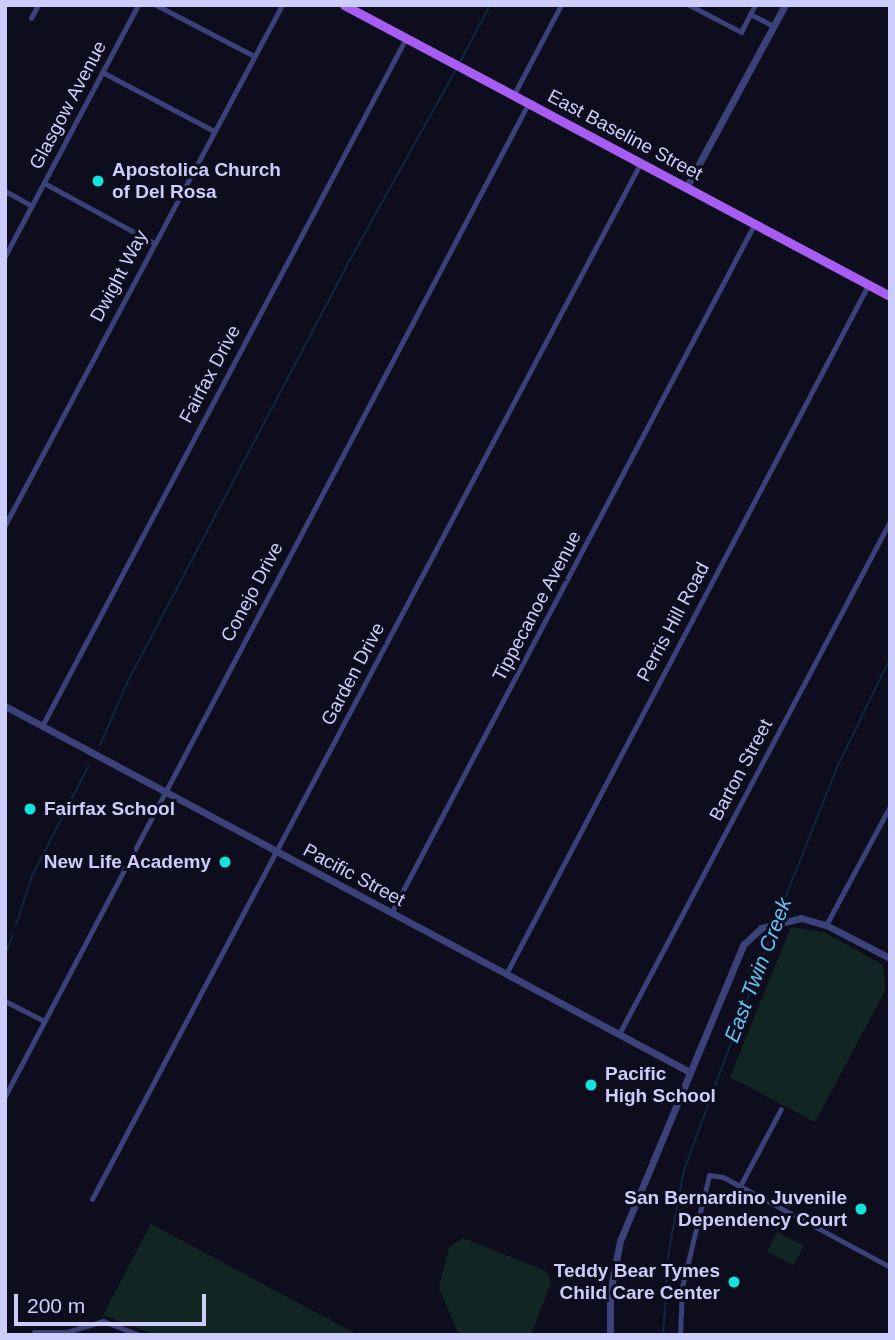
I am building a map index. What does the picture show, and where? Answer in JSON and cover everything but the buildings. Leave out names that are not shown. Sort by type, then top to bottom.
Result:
[{"type":"main road","name":"East Baseline Street","points":[[344,5],[890,296]]},
{"type":"street","points":[[31,18],[38,5]]},
{"type":"street","name":"Glasgow Avenue","points":[[5,256],[138,5]]},
{"type":"street","points":[[156,5],[254,57]]},
{"type":"street","name":"Dwight Way","points":[[5,525],[282,5]]},
{"type":"street","points":[[513,96],[561,5]]},
{"type":"street","points":[[689,5],[699,7],[741,32],[755,5]]},
{"type":"street","points":[[686,188],[785,5]]},
{"type":"street","points":[[750,14],[774,26]]},
{"type":"street","name":"Fairfax Drive","points":[[42,726],[406,38]]},
{"type":"street","points":[[102,72],[214,131]]},
{"type":"street","name":"Conejo Drive","points":[[5,1096],[528,104]]},
{"type":"street","name":"Garden Drive","points":[[92,1199],[640,164]]},
{"type":"street","points":[[44,183],[154,243]]},
{"type":"street","points":[[5,191],[32,206]]},
{"type":"street","name":"Tippecanoe Avenue","points":[[391,913],[755,223]]},
{"type":"street","name":"Perris Hill Road","points":[[506,974],[868,285]]},
{"type":"street","name":"Barton Street","points":[[619,1034],[890,521]]},
{"type":"street","name":"Pacific Street","points":[[5,706],[688,1071]]},
{"type":"street","points":[[826,925],[890,806]]},
{"type":"street","points":[[610,1335],[610,1292],[620,1241],[738,955],[758,930],[790,919],[826,925],[890,958]]},
{"type":"street","points":[[5,1000],[44,1021]]},
{"type":"street","points":[[740,1186],[781,1109]]},
{"type":"street","points":[[680,1335],[682,1287],[704,1181],[716,1174],[890,1267]]},
{"type":"street","points":[[34,1332],[67,1332],[103,1321],[140,1335]]},
{"type":"green space","points":[[791,927],[824,932],[883,965],[885,991],[815,1122],[730,1077]]},
{"type":"green space","points":[[151,1224],[358,1335],[156,1335],[103,1315]]},
{"type":"green space","points":[[777,1232],[804,1246],[794,1265],[767,1252]]},
{"type":"green space","points":[[463,1238],[546,1271],[551,1282],[531,1335],[459,1335],[439,1288],[449,1247]]},
{"type":"waterway","points":[[459,64],[490,5]]},
{"type":"waterway","points":[[100,745],[128,681],[346,267],[456,69]]},
{"type":"waterway","name":"East Twin Creek","points":[[776,921],[838,765],[890,659]]},
{"type":"waterway","points":[[16,925],[32,876],[89,765]]},
{"type":"waterway","name":"East Twin Creek","points":[[663,1335],[669,1250],[684,1170],[774,927]]},
{"type":"waterway","points":[[5,954],[13,935]]},
{"type":"place","name":"Apostolica Church of Del Rosa","points":[[98,181]]},
{"type":"place","name":"Fairfax School","points":[[30,809]]},
{"type":"place","name":"New Life Academy","points":[[225,862]]},
{"type":"place","name":"Pacific High School","points":[[591,1085]]},
{"type":"place","name":"San Bernardino Juvenile Dependency Court","points":[[861,1209]]},
{"type":"place","name":"Teddy Bear Tymes Child Care Center","points":[[734,1282]]}]
